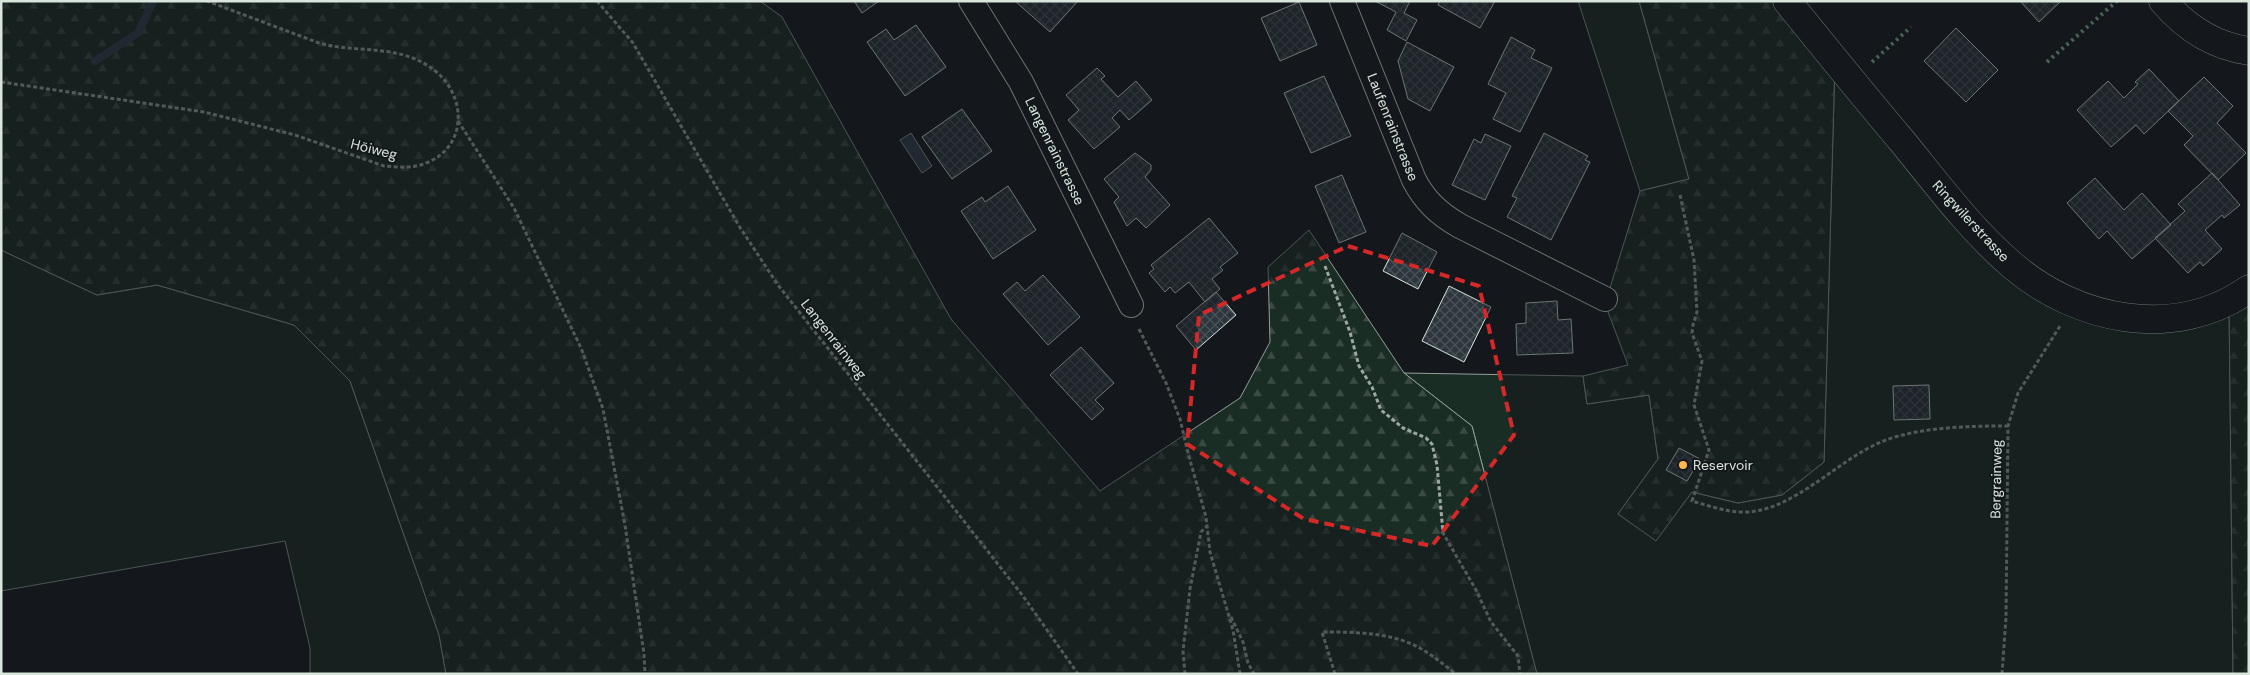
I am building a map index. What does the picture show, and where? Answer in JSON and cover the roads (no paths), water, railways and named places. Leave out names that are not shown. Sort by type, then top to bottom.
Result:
[{"type":"street","name":"Langenrainstrasse","points":[[971,1],[1021,82],[1131,305]]},
{"type":"street","name":"Laufenrainstrasse","points":[[1342,1],[1414,180],[1427,201],[1460,226],[1606,299]]},
{"type":"street","name":"Ringwilerstrasse","points":[[1787,1],[1954,205],[1990,244],[2031,279],[2075,303],[2113,316],[2142,320],[2168,320],[2198,314],[2214,308],[2249,289]]},
{"type":"street","points":[[2163,1],[2178,17],[2206,37],[2226,46],[2249,51]]},
{"type":"water","points":[[911,133],[932,166],[922,173],[900,140]]},
{"type":"waterway","points":[[95,61],[138,33],[153,1]]},
{"type":"place","name":"Reservoir","points":[[1683,465]]}]
